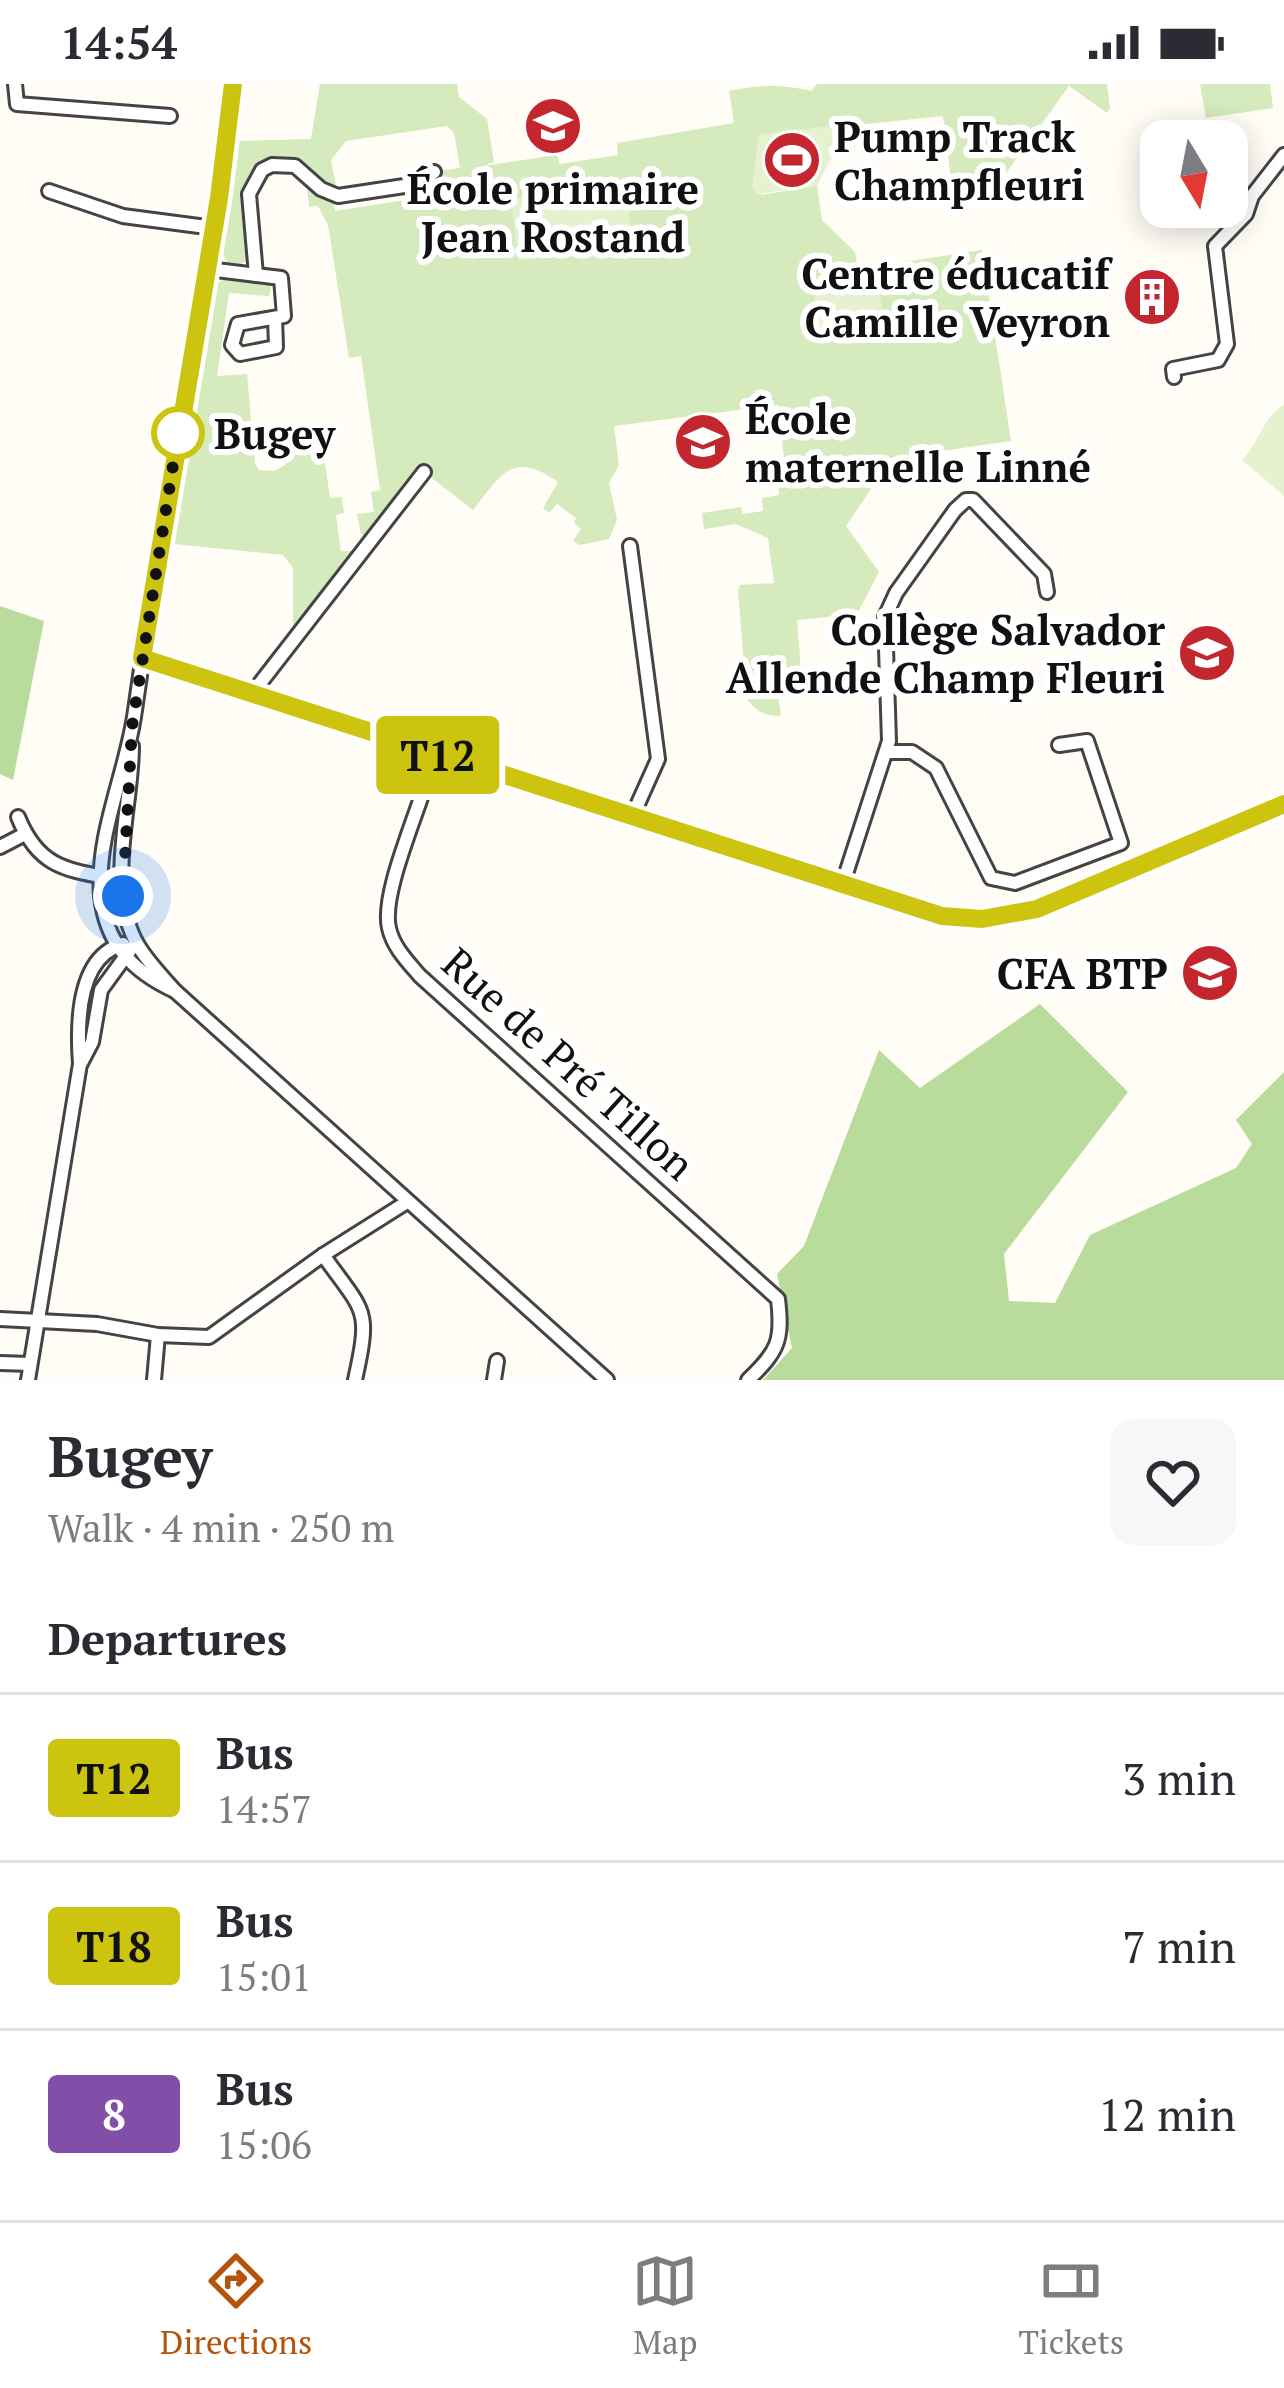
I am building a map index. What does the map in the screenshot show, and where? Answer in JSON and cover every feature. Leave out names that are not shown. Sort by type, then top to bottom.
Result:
[{"type":"street","points":[[15,84],[16,104],[170,116]]},
{"type":"street","points":[[175,992],[124,960],[106,921],[101,876],[132,727],[208,269],[232,84]]},
{"type":"street","points":[[1174,376],[1173,368],[1218,360],[1227,344],[1214,246],[1226,227],[1246,214],[1252,196],[1284,155]]},
{"type":"street","points":[[256,274],[249,194],[262,170],[272,165],[295,166],[321,190],[338,196],[411,185],[434,172]]},
{"type":"street","points":[[49,191],[123,216],[214,228]]},
{"type":"street","points":[[208,269],[281,278],[284,316],[275,318]]},
{"type":"street","points":[[254,692],[424,472]]},
{"type":"street","points":[[842,886],[889,741],[885,617],[896,593],[966,500],[973,500],[1044,574],[1047,592]]},
{"type":"street","points":[[630,546],[658,759],[632,817]]},
{"type":"street","points":[[142,658],[942,916],[998,917],[1037,909],[1284,804]]},
{"type":"street","points":[[132,727],[122,880],[125,915],[136,943],[175,992],[607,1380]]},
{"type":"street","points":[[886,752],[912,752],[936,768],[991,878],[1015,883],[1121,843],[1087,742],[1059,746]]},
{"type":"street","name":"Rue de Pré Tillon","points":[[434,754],[389,901],[388,927],[399,951],[420,976],[778,1299],[782,1329],[774,1354],[748,1380]]},
{"type":"street","points":[[18,817],[34,850],[55,866],[122,880]]},
{"type":"street","points":[[0,847],[25,834]]},
{"type":"street","points":[[28,1380],[80,1064],[78,1040],[89,972],[116,945],[136,943]]},
{"type":"street","points":[[80,1064],[92,1042],[100,990],[136,943]]},
{"type":"street","points":[[0,1319],[208,1337],[407,1202]]},
{"type":"street","points":[[323,1255],[362,1311],[367,1326],[355,1380]]},
{"type":"street","points":[[154,1380],[158,1335]]},
{"type":"street","points":[[494,1380],[497,1361]]},
{"type":"street","points":[[0,1363],[30,1364]]},
{"type":"green space","points":[[320,84],[457,84],[459,97],[487,119],[494,162],[483,166],[557,155],[560,164],[618,155],[617,143],[734,123],[729,91],[760,87],[811,91],[817,84],[1107,84],[1110,108],[1107,113],[1069,86],[1004,176],[951,180],[943,116],[759,135],[761,195],[817,186],[822,220],[855,252],[858,269],[982,250],[1011,441],[892,458],[846,526],[879,572],[857,614],[797,620],[802,684],[777,688],[781,716],[762,712],[747,699],[738,592],[740,585],[774,583],[768,538],[736,524],[704,529],[702,513],[741,507],[743,514],[763,511],[762,498],[779,495],[776,462],[784,459],[778,405],[614,426],[619,465],[609,483],[617,520],[609,539],[580,545],[573,541],[581,529],[576,518],[557,504],[549,513],[543,508],[558,482],[519,467],[501,477],[473,510],[424,472],[371,541],[361,534],[357,514],[374,512],[371,492],[380,490],[361,356],[349,358],[328,225],[318,206],[309,207],[307,187],[316,196],[333,201],[335,211],[425,197],[426,184],[439,171],[460,168],[454,133],[447,126],[346,141],[331,160],[338,196],[283,164],[257,175],[249,260],[227,262],[222,252],[239,141],[311,139]]},
{"type":"green space","points":[[1200,84],[1270,84],[1273,108],[1206,118]]},
{"type":"green space","name":"Pump Track Champfleuri","points":[[870,125],[866,142],[832,156],[817,186],[756,194],[752,187],[759,134]]},
{"type":"green space","points":[[625,181],[633,243],[519,261],[511,200]]},
{"type":"green space","points":[[230,276],[272,283],[269,296],[229,293],[217,376],[247,374],[255,464],[259,470],[274,471],[285,465],[292,449],[289,430],[320,428],[330,498],[342,497],[344,513],[336,515],[341,551],[351,551],[357,558],[293,641],[293,568],[283,555],[174,544],[216,284]]},
{"type":"green space","points":[[878,283],[883,317],[818,326],[814,292]]},
{"type":"green space","points":[[1284,404],[1284,496],[1242,460]]},
{"type":"green space","points":[[0,606],[44,621],[13,780],[0,774]]},
{"type":"green space","points":[[1040,1004],[1128,1092],[1004,1254],[1009,1301],[1055,1303],[1090,1235],[1236,1168],[1252,1144],[1236,1120],[1284,1072],[1284,1380],[763,1380],[792,1348],[777,1274],[804,1246],[879,1050],[920,1088]]},
{"type":"bus line","name":"T12","points":[[233,84],[208,269],[142,658],[900,905],[968,920],[1037,909],[1284,804]]},
{"type":"place","name":"École primaire Jean Rostand","points":[[553,126]]},
{"type":"place","name":"Pump Track Champfleuri","points":[[792,160]]},
{"type":"place","name":"Centre éducatif Camille Veyron","points":[[1152,297]]},
{"type":"place","name":"Bugey","points":[[178,433]]},
{"type":"place","name":"École maternelle Linné","points":[[703,442]]},
{"type":"place","name":"Collège Salvador Allende Champ Fleuri","points":[[1207,653]]},
{"type":"place","name":"CFA BTP","points":[[1210,973]]},
{"type":"route","points":[[123,896],[132,727],[178,433]]}]
